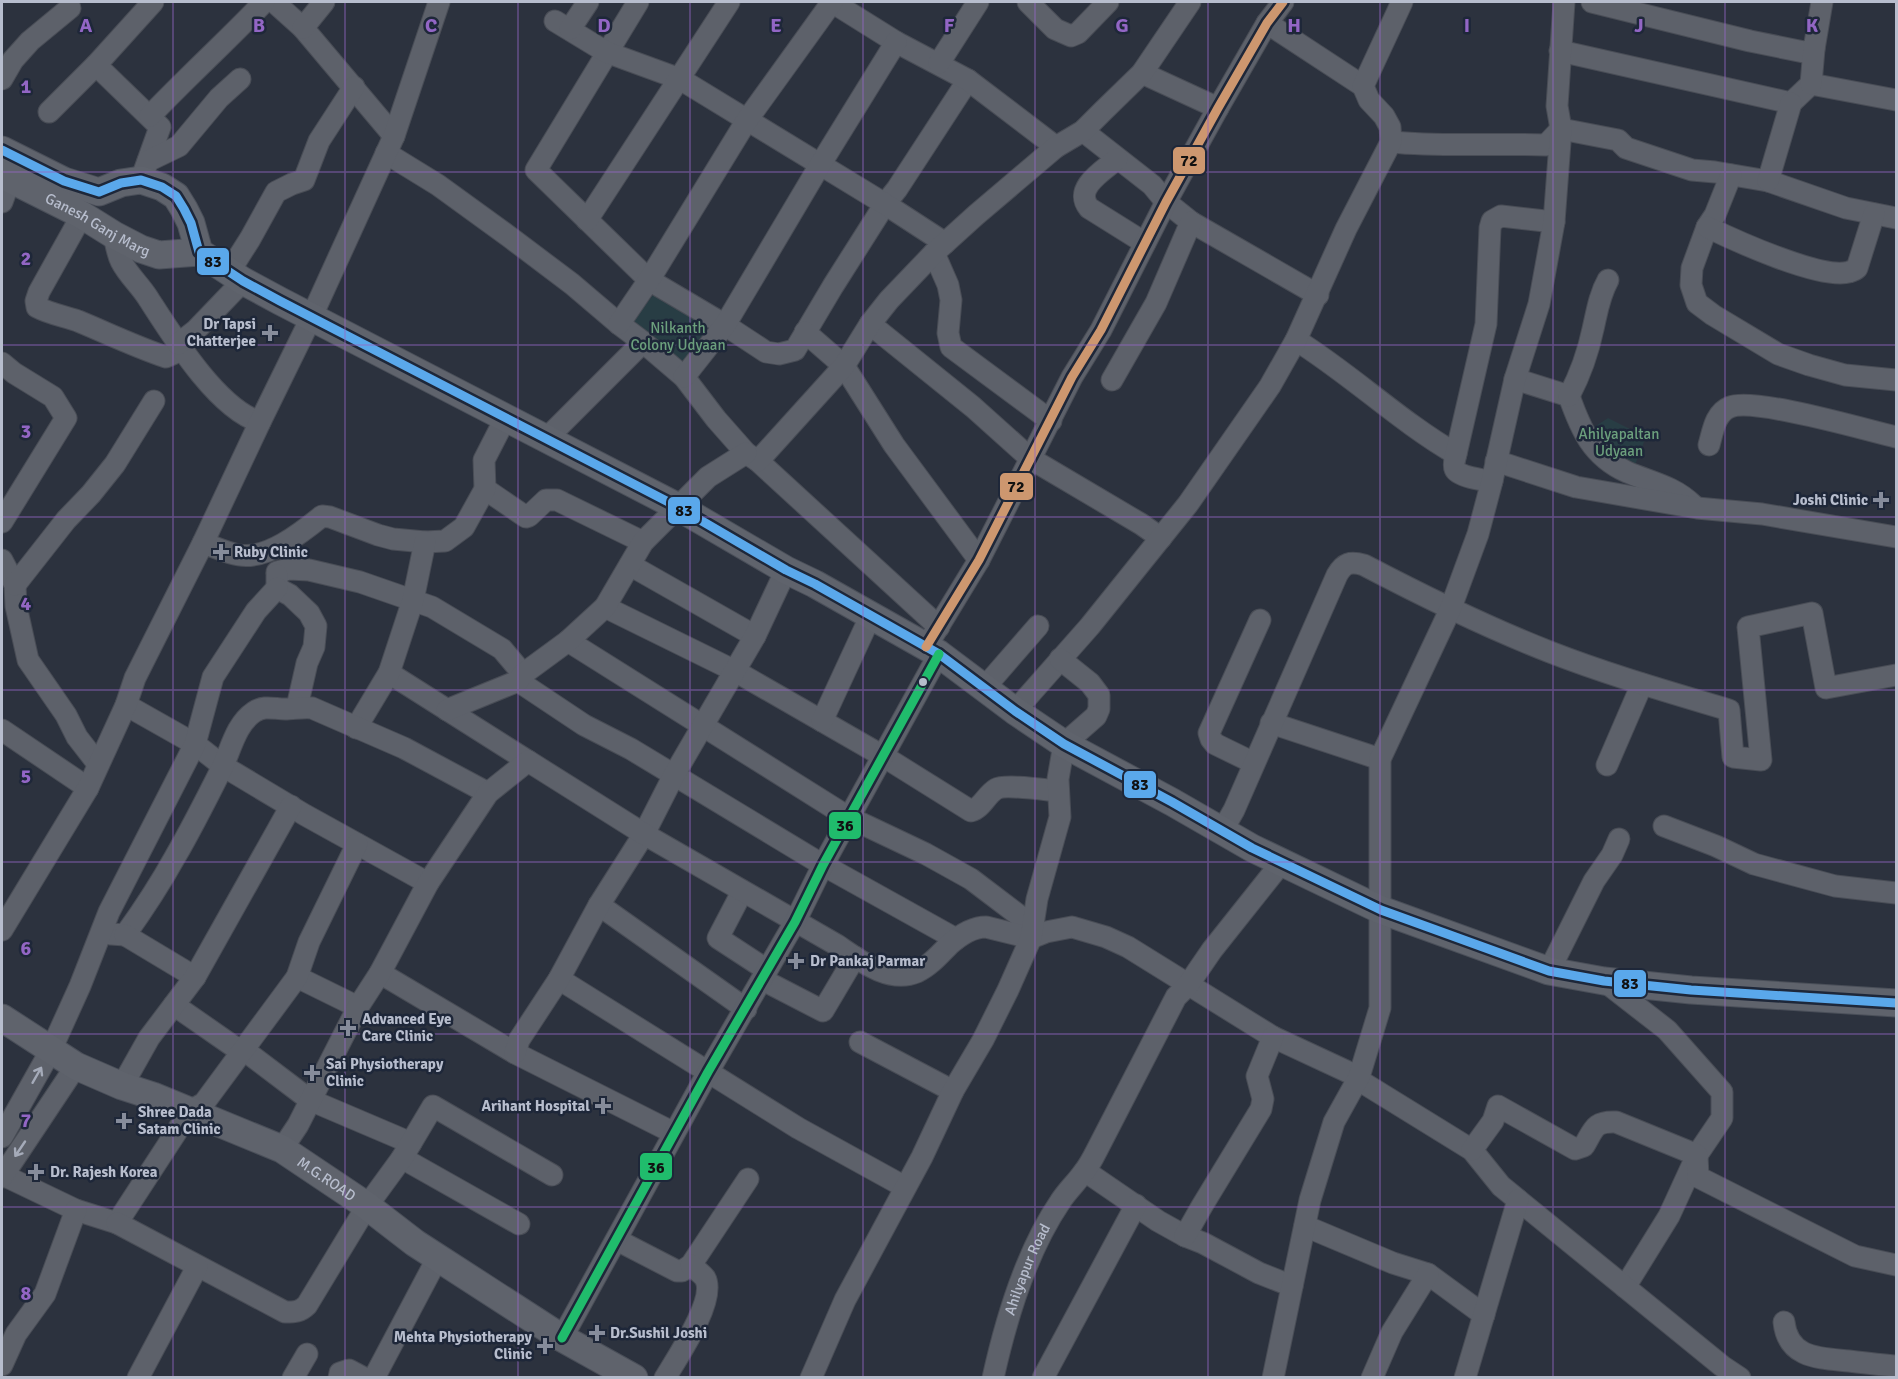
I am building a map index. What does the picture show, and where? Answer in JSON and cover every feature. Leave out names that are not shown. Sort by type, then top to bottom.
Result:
[{"type":"main road","points":[[7,173],[64,181],[99,192],[145,170],[162,187],[176,196],[191,223],[199,252],[236,276],[311,318],[678,507],[786,570],[871,615],[935,642],[1015,711],[1064,744],[1222,831],[1381,910],[1549,971],[1604,981],[1691,990],[1896,1003]]},
{"type":"main road","name":"Ganesh Ganj Marg","points":[[7,173],[141,249],[159,255],[199,252]]},
{"type":"main road","name":"M.G.ROAD","points":[[2,1018],[76,1066],[282,1149],[367,1206],[415,1243],[562,1338],[634,1377]]},
{"type":"street","points":[[49,112],[96,65],[153,2]]},
{"type":"street","points":[[150,116],[228,41],[264,2]]},
{"type":"street","points":[[274,2],[303,28],[354,87],[390,145],[438,185],[572,284],[684,377],[717,419],[752,457],[935,642]]},
{"type":"street","points":[[303,28],[324,2]]},
{"type":"street","points":[[4,918],[88,788],[126,705],[135,678],[311,318],[390,145],[439,2]]},
{"type":"street","points":[[588,2],[562,25],[606,52],[680,79],[885,204],[940,248],[951,300],[948,333],[951,347],[1051,421]]},
{"type":"street","points":[[638,2],[536,170],[649,280],[725,324],[766,352],[778,354],[795,350],[885,204],[968,80]]},
{"type":"street","points":[[587,220],[729,2]]},
{"type":"street","points":[[619,324],[649,280],[747,120],[832,2],[896,42],[968,80],[1056,147]]},
{"type":"street","points":[[939,63],[978,2]]},
{"type":"street","points":[[1028,2],[1056,29],[1071,36],[1078,33],[1108,2]]},
{"type":"street","points":[[447,710],[521,678],[605,607],[643,542],[708,477],[752,457],[844,366],[870,324],[889,300],[940,248],[1056,147],[1083,131],[1142,73],[1190,2]]},
{"type":"street","points":[[562,1338],[708,1072],[795,922],[823,865],[883,756],[935,642],[1072,377],[1101,330],[1166,202],[1267,22],[1283,2]]},
{"type":"street","points":[[1364,86],[1402,2]]},
{"type":"street","points":[[1273,1377],[1310,1200],[1334,1122],[1358,1078],[1380,1008],[1380,759],[1450,610],[1478,534],[1515,379],[1539,304],[1554,222],[1561,129],[1557,106],[1564,2]]},
{"type":"street","points":[[1592,2],[1750,41],[1804,52],[1814,50]]},
{"type":"street","points":[[1768,181],[1791,102],[1811,84],[1822,2]]},
{"type":"street","points":[[2,79],[13,60],[30,40],[70,8]]},
{"type":"street","points":[[1015,711],[1090,626],[1188,504],[1270,386],[1296,340],[1347,229],[1391,142],[1390,127],[1384,116],[1369,100],[1364,86],[1267,22]]},
{"type":"street","points":[[684,377],[725,324],[819,165],[896,42]]},
{"type":"street","points":[[1560,51],[1791,102]]},
{"type":"street","points":[[96,65],[160,127],[145,170]]},
{"type":"street","points":[[1142,73],[1218,108]]},
{"type":"street","points":[[145,170],[179,146],[219,98],[240,79]]},
{"type":"street","points":[[1811,84],[1896,100]]},
{"type":"street","points":[[82,215],[39,292],[37,307],[71,318],[166,357],[180,347],[196,330],[236,276],[250,239],[276,192],[304,180],[319,141],[354,87]]},
{"type":"street","points":[[1391,142],[1428,145],[1492,143],[1546,145],[1561,129]]},
{"type":"street","points":[[1561,129],[1618,140],[1626,148],[1692,170],[1768,181],[1846,208],[1896,218]]},
{"type":"street","points":[[1083,131],[1152,185],[1166,202],[1191,222],[1318,295]]},
{"type":"street","points":[[1117,159],[1092,180],[1083,194],[1084,201],[1089,208],[1145,243]]},
{"type":"street","points":[[1731,175],[1715,215],[1707,227],[1692,268],[1691,285],[1697,303],[1778,354],[1809,366],[1845,375],[1896,380]]},
{"type":"street","points":[[1707,227],[1748,246],[1812,268],[1847,273],[1857,268],[1874,214]]},
{"type":"street","points":[[1554,222],[1501,216],[1492,222],[1486,324],[1456,454],[1454,468],[1456,472],[1462,475],[1494,471],[1697,508],[1762,514],[1896,537]]},
{"type":"street","points":[[1112,380],[1156,303],[1191,222]]},
{"type":"street","points":[[114,235],[123,266],[146,295],[180,347],[208,382],[233,407],[250,419],[260,422]]},
{"type":"street","points":[[1608,280],[1598,303],[1583,367],[1569,396],[1579,424],[1601,456],[1626,471],[1674,490],[1697,508]]},
{"type":"street","points":[[870,324],[973,407],[1031,459],[1161,538]]},
{"type":"street","points":[[806,332],[844,366],[894,445],[979,560]]},
{"type":"street","points":[[1296,340],[1327,359],[1428,438],[1456,454]]},
{"type":"street","points":[[547,438],[643,342]]},
{"type":"street","points":[[2,363],[53,397],[66,418],[2,522]]},
{"type":"street","points":[[1515,379],[1569,396]]},
{"type":"street","points":[[15,585],[66,520],[115,464],[154,401]]},
{"type":"street","points":[[1709,445],[1719,414],[1740,404],[1778,409],[1896,437]]},
{"type":"street","points":[[203,543],[241,556],[254,555],[275,548],[304,532],[322,516],[386,537],[425,542],[445,541],[464,527],[485,489],[484,460],[506,417]]},
{"type":"street","points":[[485,489],[526,517],[530,516],[546,500],[557,500],[643,542]]},
{"type":"street","points":[[356,728],[389,673],[413,600],[425,542]]},
{"type":"street","points":[[275,548],[277,580],[309,613],[316,626],[314,647],[307,663],[297,707]]},
{"type":"street","points":[[2,560],[15,585],[16,606],[28,660],[66,715],[77,737],[98,764]]},
{"type":"street","points":[[1222,831],[1234,810],[1337,575],[1346,564],[1356,563],[1364,566],[1450,610],[1551,653],[1642,684],[1730,710],[1733,757],[1761,760],[1748,627],[1812,613],[1826,687],[1896,675]]},
{"type":"street","points":[[630,565],[755,636]]},
{"type":"street","points":[[2,1137],[51,1050],[80,986],[109,912],[195,744],[213,677],[277,580],[289,569],[309,570],[360,582],[413,600],[456,621],[502,649],[521,678],[584,725],[631,749],[823,865],[956,939]]},
{"type":"street","points":[[515,1053],[519,1040],[559,979],[599,905],[644,834],[674,775],[755,636],[786,570]]},
{"type":"street","points":[[605,607],[735,671],[883,756],[971,811],[977,809],[995,790],[1004,786],[1058,791]]},
{"type":"street","points":[[822,721],[871,615]]},
{"type":"street","points":[[1254,763],[1215,744],[1210,739],[1209,733],[1260,620]]},
{"type":"street","points":[[985,687],[1038,626]]},
{"type":"street","points":[[568,640],[849,818],[926,854],[971,879],[1032,932]]},
{"type":"street","points":[[811,1377],[845,1300],[922,1157],[953,1090],[1008,990],[1032,932],[1037,899],[1060,817],[1058,779],[1064,744],[1096,716],[1099,709],[1099,695],[1090,683],[1060,659]]},
{"type":"street","points":[[389,673],[644,834],[884,972],[900,976],[918,972],[956,939],[980,927],[1032,932],[1072,927],[1128,947],[1273,1037],[1358,1078],[1472,1150],[1501,1186],[1722,1366],[1740,1377]]},
{"type":"street","points":[[1607,765],[1642,684]]},
{"type":"street","points":[[126,705],[195,744],[223,766],[291,806],[428,882]]},
{"type":"street","points":[[125,935],[175,858],[223,766],[235,737],[254,712],[271,706],[284,709],[312,708],[404,748],[488,793]]},
{"type":"street","points":[[1271,723],[1380,759]]},
{"type":"street","points":[[2,730],[88,788]]},
{"type":"street","points":[[282,1149],[298,1125],[357,1007],[380,973],[428,882],[488,793],[528,760]]},
{"type":"street","points":[[122,1086],[149,1038],[195,977],[291,806]]},
{"type":"street","points":[[1664,826],[1716,846],[1754,864],[1835,886],[1896,893]]},
{"type":"street","points":[[1549,971],[1594,881],[1612,855],[1619,839]]},
{"type":"street","points":[[117,1223],[190,1111],[204,1103],[297,977],[309,942],[357,843]]},
{"type":"street","name":"Ahilyapur Road","points":[[993,1377],[1001,1340],[1018,1288],[1037,1244],[1060,1202],[1085,1171],[1097,1150],[1176,997],[1188,985],[1212,950],[1282,862]]},
{"type":"street","points":[[742,892],[718,938],[765,975],[823,1011],[855,957]]},
{"type":"street","points":[[599,905],[746,1009]]},
{"type":"street","points":[[102,932],[125,935],[195,977]]},
{"type":"street","points":[[380,973],[515,1053],[674,1133]]},
{"type":"street","points":[[297,977],[357,1007]]},
{"type":"street","points":[[559,979],[798,1128],[904,1187]]},
{"type":"street","points":[[1604,981],[1667,1030],[1722,1092],[1722,1118],[1697,1155],[1669,1216],[1625,1287]]},
{"type":"street","points":[[174,1005],[233,1046],[244,1050],[310,1100],[407,1150],[519,1224]]},
{"type":"street","points":[[1185,1236],[1261,1109],[1263,1099],[1257,1076],[1273,1037]]},
{"type":"street","points":[[860,1042],[953,1090]]},
{"type":"street","points":[[76,1066],[2,1176],[76,1210],[117,1223],[285,1312],[302,1310],[307,1305],[367,1206],[407,1150],[433,1106],[552,1175]]},
{"type":"street","points":[[1472,1150],[1493,1121],[1498,1106],[1575,1149],[1584,1146],[1596,1126],[1603,1121],[1616,1122],[1697,1155]]},
{"type":"street","points":[[1697,1155],[1698,1176],[1855,1256],[1896,1265]]},
{"type":"street","points":[[1085,1171],[1158,1221],[1259,1273],[1292,1286]]},
{"type":"street","points":[[617,1240],[677,1271],[682,1270],[691,1265],[748,1179]]},
{"type":"street","points":[[1465,1377],[1518,1200]]},
{"type":"street","points":[[1044,1377],[1136,1205]]},
{"type":"street","points":[[4,1355],[45,1294],[76,1210]]},
{"type":"street","points":[[1305,1226],[1393,1263],[1428,1274],[1484,1315]]},
{"type":"street","points":[[374,1377],[438,1257]]},
{"type":"street","points":[[665,1377],[704,1309],[707,1286],[705,1279],[691,1265]]},
{"type":"street","points":[[138,1377],[197,1267]]},
{"type":"street","points":[[1372,1377],[1392,1332],[1428,1274]]},
{"type":"street","points":[[1784,1322],[1785,1333],[1791,1344],[1812,1357],[1896,1366]]},
{"type":"street","points":[[293,1377],[307,1354]]},
{"type":"street","points":[[339,1377],[340,1373],[349,1370],[364,1377]]},
{"type":"green space","name":"Nilkanth Colony Udyaan","points":[[654,294],[714,330],[681,371],[628,326]]},
{"type":"green space","name":"Ahilyapaltan Udyaan","points":[[1608,418],[1646,437],[1635,465],[1607,458],[1588,431]]},
{"type":"transit line","name":"72","points":[[926,647],[979,560],[1072,377],[1101,330],[1166,202],[1218,108],[1267,23],[1283,2]]},
{"type":"transit line","name":"83","points":[[2,150],[64,181],[99,192],[121,183],[141,180],[162,187],[176,196],[184,209],[191,223],[199,252],[243,281],[678,507],[786,570],[939,654],[1015,711],[1064,744],[1252,848],[1381,910],[1549,971],[1604,981],[1691,990],[1896,1003]]},
{"type":"transit line","name":"36","points":[[562,1338],[708,1072],[795,922],[823,865],[939,654]]},
{"type":"place","name":"Dr Tapsi Chatterjee","points":[[270,333]]},
{"type":"place","name":"Joshi Clinic","points":[[1881,500]]},
{"type":"place","name":"Ruby Clinic","points":[[221,552]]},
{"type":"place","name":"Dr Pankaj Parmar","points":[[796,961]]},
{"type":"place","name":"Advanced Eye Care Clinic","points":[[348,1028]]},
{"type":"place","name":"Sai Physiotherapy Clinic","points":[[312,1073]]},
{"type":"place","name":"Arihant Hospital","points":[[603,1106]]},
{"type":"place","name":"Shree Dada Satam Clinic","points":[[124,1121]]},
{"type":"place","name":"Dr. Rajesh Korea","points":[[36,1172]]},
{"type":"place","name":"Dr.Sushil Joshi","points":[[597,1333]]},
{"type":"place","name":"Mehta Physiotherapy Clinic","points":[[545,1346]]}]
